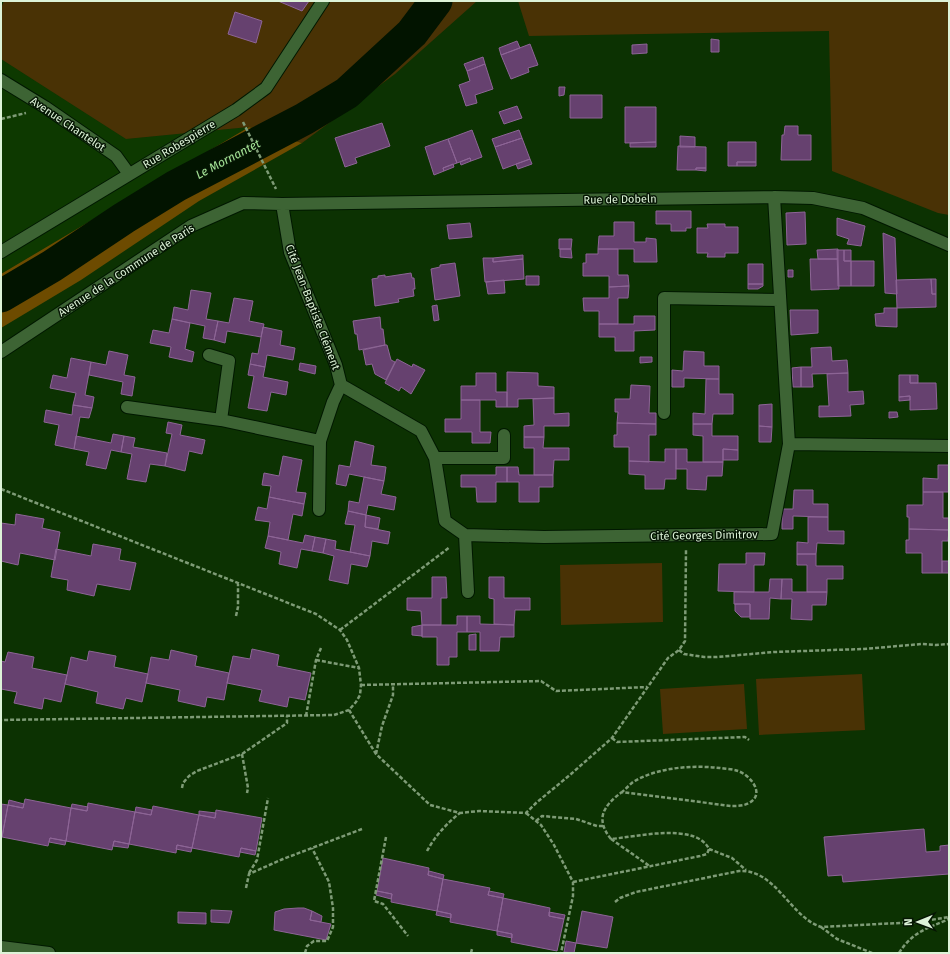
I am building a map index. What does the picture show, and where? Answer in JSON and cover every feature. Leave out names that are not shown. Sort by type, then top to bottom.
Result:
[{"type":"street","name":"Rue Robespierre","points":[[1,252],[236,110],[266,88],[323,1]]},
{"type":"street","name":"Avenue Chantelot","points":[[1,80],[45,107],[116,156],[129,174]]},
{"type":"street","name":"Rue de Dobeln","points":[[282,204],[774,197],[813,198],[863,208],[949,246]]},
{"type":"street","name":"Cité Georges Dimitrov","points":[[465,535],[544,537],[772,534],[789,444],[774,197]]},
{"type":"street","name":"Avenue de la Commune de Paris","points":[[1,352],[191,226],[243,203],[282,204]]},
{"type":"street","name":"Cité Jean-Baptiste Clément","points":[[282,204],[290,252],[336,365],[341,385]]},
{"type":"street","points":[[664,413],[664,298],[780,300]]},
{"type":"street","points":[[210,355],[229,361],[221,420]]},
{"type":"street","points":[[319,510],[320,441],[333,402],[341,385],[421,431],[435,458],[445,521],[465,535],[468,592]]},
{"type":"street","points":[[127,407],[221,420],[320,441]]},
{"type":"street","points":[[435,458],[504,458],[504,435]]},
{"type":"street","points":[[789,444],[949,446]]},
{"type":"street","points":[[1,947],[49,953]]},
{"type":"path","points":[[242,119],[272,180]]},
{"type":"path","points":[[1,489],[316,614],[340,630],[347,640],[359,668],[361,685],[360,695],[349,710],[334,715],[1,720]]},
{"type":"path","points":[[340,630],[465,535]]},
{"type":"path","points":[[526,813],[536,802],[612,738],[668,658],[679,650],[684,641],[687,536]]},
{"type":"path","points":[[236,616],[238,607],[238,584]]},
{"type":"path","points":[[679,650],[684,654],[717,657],[774,652],[830,651],[922,644],[936,646],[949,644]]},
{"type":"path","points":[[306,716],[316,660],[322,648]]},
{"type":"path","points":[[316,660],[359,668]]},
{"type":"path","points":[[361,685],[541,681],[556,691],[648,687]]},
{"type":"path","points":[[376,754],[382,726],[393,696],[393,684]]},
{"type":"path","points":[[349,710],[376,754],[430,805],[460,813],[480,811],[526,813],[541,824],[554,845],[573,882],[573,896],[561,953]]},
{"type":"path","points":[[182,788],[183,782],[189,776],[197,771],[242,754],[287,723],[287,716]]},
{"type":"path","points":[[612,738],[617,742],[745,737],[749,740]]},
{"type":"path","points":[[242,754],[248,788],[247,793]]},
{"type":"path","points":[[622,792],[731,806],[742,805],[753,801],[756,795],[756,787],[748,776],[738,771],[706,766],[682,768],[652,774],[632,783],[614,798],[604,811],[602,818],[603,826],[605,832],[611,839],[651,866]]},
{"type":"path","points":[[246,888],[249,874],[257,860],[268,798]]},
{"type":"path","points":[[427,851],[431,843],[443,828],[460,813]]},
{"type":"path","points":[[536,821],[542,816],[550,816],[576,819],[597,826],[603,826]]},
{"type":"path","points":[[249,874],[362,829]]},
{"type":"path","points":[[611,839],[679,832],[698,838],[706,843],[709,849],[732,858],[747,870],[765,878],[802,916],[812,924],[821,927],[837,939],[872,953]]},
{"type":"path","points":[[386,837],[374,901],[383,904],[408,936]]},
{"type":"path","points":[[305,953],[306,946],[314,941],[327,941],[333,926],[333,908],[329,882],[312,848]]},
{"type":"path","points":[[573,882],[700,856],[707,854],[709,849]]},
{"type":"path","points":[[615,902],[620,898],[636,892],[747,870]]},
{"type":"path","points":[[821,927],[918,922],[949,918]]},
{"type":"path","points":[[899,953],[912,937],[920,931],[949,918]]},
{"type":"path","points":[[471,953],[472,949]]},
{"type":"shaded area","points":[[4,1],[477,1],[395,74],[302,143],[249,127],[126,139],[1,59],[1,8]]},
{"type":"shaded area","points":[[518,1],[949,1],[949,215],[938,213],[832,171],[829,31],[529,36]]},
{"type":"shaded area","points":[[1,59],[126,139],[249,127],[1,274]]},
{"type":"shaded area","points":[[249,127],[302,143],[199,201],[81,280],[1,328],[1,274]]},
{"type":"shaded area","points":[[662,563],[663,622],[561,625],[560,565]]},
{"type":"shaded area","points":[[862,674],[865,730],[759,735],[756,679]]},
{"type":"shaded area","points":[[744,684],[747,729],[663,734],[660,689]]},
{"type":"building","points":[[278,1],[309,1],[302,11]]},
{"type":"building","points":[[235,12],[262,21],[256,43],[228,34]]},
{"type":"building","points":[[711,39],[719,40],[719,52],[711,52]]},
{"type":"building","points":[[517,41],[520,48],[501,55],[499,48]]},
{"type":"building","points":[[530,44],[538,65],[528,68],[529,72],[511,79],[501,55]]},
{"type":"building","points":[[647,44],[647,53],[632,54],[632,45]]},
{"type":"building","points":[[483,57],[485,64],[467,71],[464,64]]},
{"type":"building","points":[[485,64],[493,89],[475,95],[477,103],[466,106],[459,85],[470,81],[467,71]]},
{"type":"building","points":[[559,87],[565,87],[564,95],[559,96]]},
{"type":"building","points":[[570,95],[602,95],[602,118],[570,118]]},
{"type":"building","points":[[517,106],[522,118],[504,124],[499,112]]},
{"type":"building","points":[[625,107],[656,107],[656,142],[625,143]]},
{"type":"building","points":[[382,123],[390,146],[355,158],[357,163],[345,167],[335,138]]},
{"type":"building","points":[[785,126],[798,126],[798,135],[811,135],[811,160],[781,160],[782,135],[784,135]]},
{"type":"building","points":[[472,130],[482,157],[471,161],[470,158],[457,163],[448,139]]},
{"type":"building","points":[[519,130],[522,138],[495,147],[492,139]]},
{"type":"building","points":[[680,136],[695,137],[695,147],[680,147]]},
{"type":"building","points":[[522,138],[530,159],[503,169],[495,147]]},
{"type":"building","points":[[448,139],[457,163],[443,168],[444,171],[434,175],[425,147]]},
{"type":"building","points":[[656,142],[656,147],[630,147],[630,143]]},
{"type":"building","points":[[728,142],[756,142],[756,162],[737,162],[737,166],[728,166]]},
{"type":"building","points":[[678,146],[706,147],[706,168],[696,168],[696,170],[677,170]]},
{"type":"building","points":[[470,158],[471,161],[461,165],[460,162]]},
{"type":"building","points":[[530,159],[532,164],[518,169],[516,164]]},
{"type":"building","points":[[737,162],[756,162],[756,166],[737,166]]},
{"type":"building","points":[[453,164],[454,167],[444,171],[443,168]]},
{"type":"building","points":[[696,168],[706,168],[706,171],[696,170]]},
{"type":"building","points":[[656,211],[691,211],[691,228],[686,228],[686,231],[671,231],[671,224],[656,224]]},
{"type":"building","points":[[805,212],[806,244],[787,245],[786,213]]},
{"type":"building","points":[[837,218],[865,226],[861,246],[847,244],[849,239],[837,235]]},
{"type":"building","points":[[614,222],[634,222],[634,242],[646,242],[646,238],[656,239],[657,262],[634,262],[634,249],[598,249],[599,236],[614,236]]},
{"type":"building","points":[[470,223],[472,237],[449,239],[447,225]]},
{"type":"building","points":[[707,224],[725,224],[725,227],[738,227],[738,253],[725,253],[725,257],[707,257],[708,253],[697,253],[697,228],[708,228]]},
{"type":"building","points":[[883,233],[895,238],[897,294],[885,293]]},
{"type":"building","points":[[559,239],[572,239],[571,249],[559,249]]},
{"type":"building","points":[[560,249],[571,249],[572,258],[560,257]]},
{"type":"building","points":[[598,249],[618,249],[618,275],[628,275],[629,286],[609,287],[609,276],[583,276],[583,263],[586,263],[586,254],[598,254]]},
{"type":"building","points":[[838,249],[838,259],[818,259],[817,250]]},
{"type":"building","points":[[837,250],[844,250],[844,261],[851,261],[851,286],[838,286]]},
{"type":"building","points":[[844,250],[851,250],[851,261],[844,261]]},
{"type":"building","points":[[523,255],[523,259],[493,262],[493,258]]},
{"type":"building","points":[[483,258],[493,258],[493,262],[523,259],[524,279],[485,282]]},
{"type":"building","points":[[810,259],[838,259],[839,289],[811,290]]},
{"type":"building","points":[[851,261],[874,261],[874,286],[851,286]]},
{"type":"building","points":[[455,263],[460,296],[435,300],[431,269],[440,267],[440,265]]},
{"type":"building","points":[[748,264],[763,264],[763,284],[748,284]]},
{"type":"building","points":[[788,270],[793,270],[793,277],[788,277]]},
{"type":"building","points":[[411,273],[412,278],[414,278],[414,296],[398,299],[399,302],[375,306],[372,279],[378,278],[378,276],[385,275],[385,277]]},
{"type":"building","points":[[526,276],[539,276],[539,285],[526,285]]},
{"type":"building","points":[[931,279],[936,279],[936,294],[932,294]]},
{"type":"building","points":[[931,279],[932,294],[936,294],[936,307],[897,308],[896,280]]},
{"type":"building","points":[[504,280],[505,293],[488,294],[486,282]]},
{"type":"building","points":[[748,284],[763,284],[763,286],[758,289],[748,289]]},
{"type":"building","points":[[629,286],[628,298],[618,298],[618,324],[599,324],[599,311],[584,311],[583,298],[609,298],[609,287]]},
{"type":"building","points":[[191,290],[211,293],[206,319],[218,321],[214,340],[203,338],[205,326],[172,319],[174,307],[188,310]]},
{"type":"building","points":[[234,298],[253,301],[249,321],[264,324],[261,337],[227,331],[225,343],[214,340],[218,321],[229,323]]},
{"type":"building","points":[[437,305],[439,320],[434,321],[432,306]]},
{"type":"building","points":[[884,308],[897,308],[897,327],[876,326],[875,314],[884,313]]},
{"type":"building","points":[[790,310],[818,310],[818,333],[791,335]]},
{"type":"building","points":[[634,316],[655,316],[655,330],[634,331],[634,351],[615,351],[615,337],[599,337],[599,324],[634,324]]},
{"type":"building","points":[[380,317],[385,345],[359,350],[357,334],[355,334],[353,321]]},
{"type":"building","points":[[172,319],[190,323],[185,349],[194,352],[192,362],[169,357],[171,347],[150,343],[153,330],[169,333]]},
{"type":"building","points":[[263,327],[282,331],[280,345],[295,348],[293,360],[267,355],[265,367],[250,364],[252,353],[258,354]]},
{"type":"building","points":[[387,345],[391,360],[395,362],[386,380],[375,374],[372,364],[366,365],[363,350]]},
{"type":"building","points":[[831,347],[832,361],[847,360],[848,373],[812,374],[813,387],[801,387],[801,367],[812,367],[811,348]]},
{"type":"building","points":[[109,351],[128,355],[124,375],[135,377],[132,396],[121,394],[123,382],[89,375],[91,362],[106,365]]},
{"type":"building","points":[[684,351],[704,352],[704,366],[719,366],[719,379],[684,378],[684,387],[672,387],[672,370],[683,371]]},
{"type":"building","points":[[640,357],[652,357],[652,362],[640,363]]},
{"type":"building","points":[[71,358],[91,362],[85,395],[94,397],[92,408],[73,405],[76,393],[50,388],[53,375],[67,378]]},
{"type":"building","points":[[397,359],[412,367],[413,364],[425,370],[411,394],[401,387],[399,391],[385,383]]},
{"type":"building","points":[[300,363],[316,366],[315,374],[299,370]]},
{"type":"building","points":[[250,364],[265,367],[263,377],[288,382],[286,395],[271,392],[267,411],[248,408],[254,376],[248,375]]},
{"type":"building","points":[[801,367],[801,387],[793,387],[792,368]]},
{"type":"building","points":[[507,372],[538,373],[538,386],[554,387],[554,398],[518,399],[518,407],[507,407]]},
{"type":"building","points":[[476,373],[496,373],[496,392],[507,392],[507,407],[496,407],[496,400],[461,400],[461,386],[476,386]]},
{"type":"building","points":[[848,373],[848,392],[863,391],[864,404],[850,405],[851,416],[819,417],[819,406],[829,406],[827,374]]},
{"type":"building","points":[[899,375],[910,375],[910,383],[936,383],[937,409],[910,410],[910,396],[899,397]]},
{"type":"building","points":[[910,375],[918,375],[918,383],[910,383]]},
{"type":"building","points":[[706,379],[719,379],[719,394],[733,394],[733,414],[713,414],[712,424],[693,424],[693,413],[705,414]]},
{"type":"building","points":[[631,385],[650,386],[649,413],[656,413],[656,424],[617,423],[618,412],[615,412],[615,399],[630,399]]},
{"type":"building","points":[[910,396],[910,400],[899,401],[899,397]]},
{"type":"building","points":[[554,398],[554,414],[569,413],[569,426],[544,426],[544,437],[524,437],[524,426],[534,425],[533,399]]},
{"type":"building","points":[[461,400],[480,400],[480,432],[491,432],[490,443],[472,443],[472,432],[445,432],[445,419],[461,419]]},
{"type":"building","points":[[772,404],[772,427],[759,426],[759,405]]},
{"type":"building","points":[[73,405],[92,408],[89,418],[80,417],[74,449],[55,445],[59,425],[44,422],[46,410],[72,415]]},
{"type":"building","points":[[889,412],[897,412],[898,417],[889,418]]},
{"type":"building","points":[[168,422],[182,425],[180,435],[205,440],[202,454],[189,451],[185,471],[165,466],[172,434],[166,433]]},
{"type":"building","points":[[617,423],[656,424],[656,435],[649,435],[649,462],[629,461],[629,447],[614,447],[614,435],[617,435]]},
{"type":"building","points":[[693,424],[712,424],[712,436],[738,436],[738,450],[723,449],[723,462],[703,462],[703,436],[693,435]]},
{"type":"building","points":[[759,426],[772,427],[771,442],[759,442]]},
{"type":"building","points":[[113,434],[124,436],[121,452],[111,450],[106,469],[86,465],[89,452],[74,449],[76,436],[111,443]]},
{"type":"building","points":[[124,436],[135,438],[133,447],[167,453],[165,466],[150,464],[146,482],[127,479],[132,454],[121,452]]},
{"type":"building","points":[[524,437],[544,437],[543,448],[569,448],[569,460],[554,460],[553,475],[534,475],[534,448],[524,448]]},
{"type":"building","points":[[355,441],[374,446],[371,465],[386,467],[384,481],[349,474],[346,486],[336,484],[339,465],[350,467]]},
{"type":"building","points":[[665,449],[676,449],[676,479],[665,479],[664,489],[645,489],[645,475],[629,474],[629,461],[665,462]]},
{"type":"building","points":[[676,449],[687,449],[687,462],[723,462],[722,476],[707,476],[706,490],[687,489],[687,469],[676,469]]},
{"type":"building","points":[[723,449],[738,450],[738,460],[723,460]]},
{"type":"building","points":[[283,456],[302,460],[296,492],[306,493],[304,504],[269,497],[271,486],[262,485],[264,473],[279,476]]},
{"type":"building","points":[[938,465],[949,465],[949,492],[923,492],[923,478],[938,479]]},
{"type":"building","points":[[496,467],[507,467],[507,482],[496,482],[496,502],[477,502],[476,487],[461,487],[461,475],[496,475]]},
{"type":"building","points":[[507,467],[518,467],[519,475],[553,475],[553,487],[539,487],[539,502],[519,502],[519,482],[507,482]]},
{"type":"building","points":[[364,477],[384,481],[381,494],[396,497],[394,510],[368,505],[366,515],[348,511],[349,501],[359,503]]},
{"type":"building","points":[[794,490],[813,490],[813,504],[828,504],[828,517],[793,516],[793,529],[782,529],[782,509],[793,509]]},
{"type":"building","points":[[923,492],[943,492],[943,518],[949,518],[949,530],[909,529],[907,505],[923,505]]},
{"type":"building","points":[[269,497],[304,504],[302,516],[293,514],[288,540],[268,536],[270,522],[255,520],[258,507],[267,509]]},
{"type":"building","points":[[348,511],[366,515],[365,527],[390,532],[388,544],[372,541],[370,556],[350,552],[355,525],[345,524]]},
{"type":"building","points":[[16,514],[44,519],[42,528],[60,532],[55,560],[20,553],[18,565],[1,561],[1,523],[15,525]]},
{"type":"building","points":[[366,515],[380,518],[378,529],[365,527]]},
{"type":"building","points":[[808,517],[828,517],[828,531],[844,531],[844,544],[817,543],[816,554],[797,554],[797,542],[808,543]]},
{"type":"building","points":[[909,529],[949,530],[948,541],[942,541],[942,573],[922,573],[922,553],[906,553],[906,540],[909,540]]},
{"type":"building","points":[[305,535],[315,537],[312,551],[301,549],[297,568],[279,564],[281,552],[265,548],[268,536],[303,543]]},
{"type":"building","points":[[315,537],[326,539],[323,553],[312,551]]},
{"type":"building","points":[[326,539],[336,541],[335,549],[370,556],[367,567],[351,564],[348,584],[329,580],[334,556],[323,553]]},
{"type":"building","points":[[93,544],[121,549],[119,560],[136,563],[130,590],[97,584],[94,596],[67,590],[68,580],[51,577],[56,549],[91,556]]},
{"type":"building","points":[[746,553],[765,553],[764,565],[754,565],[754,592],[718,591],[719,564],[746,564]]},
{"type":"building","points":[[797,554],[816,554],[816,566],[843,566],[843,579],[827,579],[827,592],[807,592],[807,565],[797,565]]},
{"type":"building","points":[[942,561],[949,561],[949,573],[942,573]]},
{"type":"building","points":[[432,577],[446,577],[447,598],[441,598],[441,625],[422,625],[421,611],[407,610],[407,598],[432,598]]},
{"type":"building","points":[[489,577],[504,577],[504,598],[530,598],[530,610],[515,610],[514,625],[494,624],[494,599],[489,598]]},
{"type":"building","points":[[770,579],[782,579],[781,599],[770,598],[769,619],[750,619],[750,604],[734,604],[734,592],[769,592]]},
{"type":"building","points":[[782,579],[792,579],[792,592],[827,592],[826,605],[812,605],[812,620],[791,619],[792,599],[781,599]]},
{"type":"building","points":[[735,604],[750,604],[750,617],[741,617],[735,611]]},
{"type":"building","points":[[457,616],[467,616],[467,632],[457,632],[457,657],[449,657],[449,665],[437,665],[437,637],[422,637],[422,625],[457,625]]},
{"type":"building","points":[[467,616],[480,616],[480,624],[514,625],[514,637],[500,637],[499,651],[480,651],[480,632],[467,632]]},
{"type":"building","points":[[422,625],[422,636],[412,635],[412,627]]},
{"type":"building","points":[[476,634],[476,650],[469,650],[469,635]]},
{"type":"building","points":[[252,649],[279,655],[277,666],[311,673],[305,700],[289,697],[287,707],[259,701],[262,690],[227,683],[233,656],[250,659]]},
{"type":"building","points":[[171,650],[197,656],[195,666],[229,673],[224,700],[207,697],[205,707],[178,701],[180,690],[146,683],[151,657],[169,660]]},
{"type":"building","points":[[89,651],[116,656],[114,667],[148,674],[142,702],[126,698],[123,709],[96,703],[98,692],[65,684],[71,657],[87,661]]},
{"type":"building","points":[[8,652],[34,657],[32,668],[67,675],[61,702],[44,698],[42,709],[14,703],[17,692],[1,689],[1,661],[5,662]]},
{"type":"building","points":[[25,799],[71,808],[66,841],[50,838],[48,846],[2,837],[8,805],[23,808]]},
{"type":"building","points":[[9,800],[24,804],[23,808],[8,805]]},
{"type":"building","points":[[88,803],[135,812],[129,844],[114,841],[112,850],[66,841],[71,808],[87,811]]},
{"type":"building","points":[[1,804],[8,805],[2,837],[1,837]]},
{"type":"building","points":[[72,804],[88,807],[87,811],[71,808]]},
{"type":"building","points":[[153,806],[199,815],[192,848],[177,845],[176,853],[129,844],[135,812],[151,815]]},
{"type":"building","points":[[136,807],[152,810],[151,815],[135,812]]},
{"type":"building","points":[[216,810],[262,818],[256,851],[241,848],[239,857],[192,848],[199,815],[215,818]]},
{"type":"building","points":[[199,811],[216,813],[215,818],[199,815]]},
{"type":"building","points":[[924,829],[926,852],[940,851],[940,846],[949,845],[949,874],[843,882],[842,875],[828,876],[824,837]]},
{"type":"building","points":[[50,838],[66,841],[65,845],[49,842]]},
{"type":"building","points":[[114,841],[129,844],[128,848],[113,846]]},
{"type":"building","points":[[177,845],[192,848],[191,852],[176,849]]},
{"type":"building","points":[[241,848],[256,851],[255,855],[240,852]]},
{"type":"building","points":[[383,858],[429,868],[428,875],[443,879],[437,911],[391,902],[392,894],[377,891]]},
{"type":"building","points":[[429,871],[444,875],[443,879],[428,875]]},
{"type":"building","points":[[443,879],[490,888],[488,895],[503,898],[497,931],[450,922],[451,914],[437,911]]},
{"type":"building","points":[[377,891],[392,894],[391,899],[376,895]]},
{"type":"building","points":[[489,891],[504,894],[503,898],[488,895]]},
{"type":"building","points":[[503,898],[550,908],[549,916],[564,919],[557,951],[511,942],[512,934],[497,931]]},
{"type":"building","points":[[304,908],[312,911],[310,920],[331,924],[326,940],[274,930],[275,912],[284,909]]},
{"type":"building","points":[[211,910],[232,911],[229,923],[211,922]]},
{"type":"building","points":[[312,911],[322,916],[321,922],[310,920]]},
{"type":"building","points":[[437,911],[451,914],[451,918],[436,915]]},
{"type":"building","points":[[582,911],[613,917],[607,948],[576,943]]},
{"type":"building","points":[[178,912],[206,913],[206,924],[178,923]]},
{"type":"building","points":[[549,912],[565,915],[564,919],[549,916]]},
{"type":"building","points":[[497,931],[512,934],[512,938],[497,935]]},
{"type":"building","points":[[566,941],[576,943],[574,953],[564,952]]},
{"type":"waterway","name":"Le Mornantet","points":[[1,296],[52,266],[124,218],[176,186],[304,119],[347,93],[412,33],[436,1]]}]
